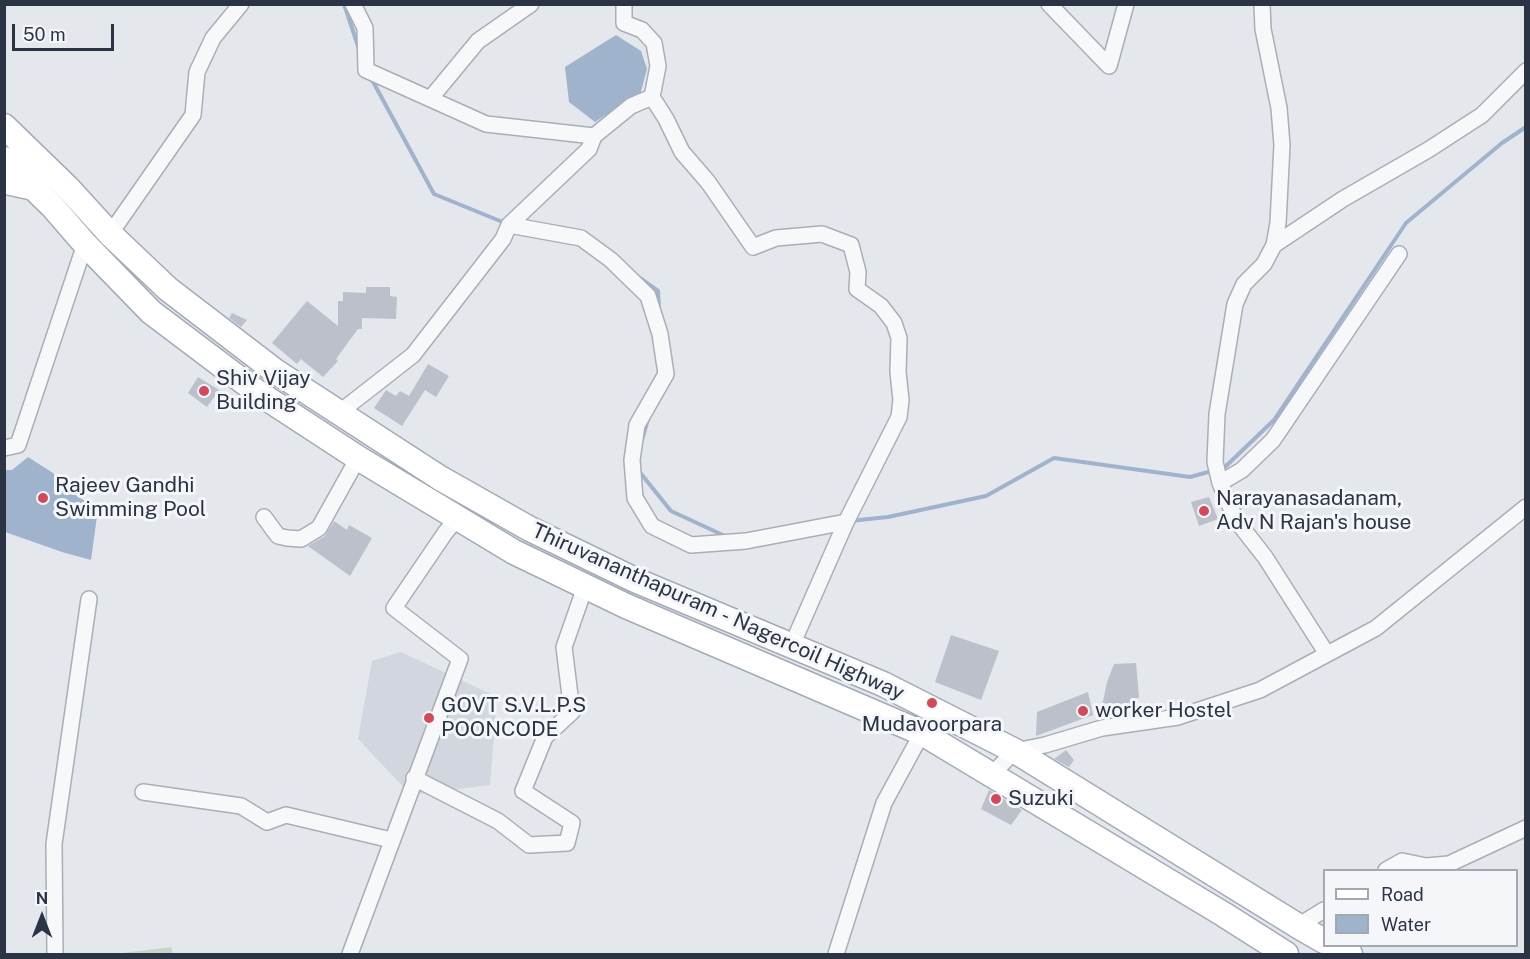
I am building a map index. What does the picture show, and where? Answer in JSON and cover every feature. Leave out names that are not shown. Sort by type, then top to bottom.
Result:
[{"type":"main road","name":"Thiruvananthapuram - Nagercoil Highway","points":[[4,126],[85,244],[151,312],[256,392],[358,458],[514,552],[585,587],[922,733],[1223,914],[1281,953]]},
{"type":"main road","name":"Thiruvananthapuram - Nagercoil Highway","points":[[4,159],[44,182],[69,189],[110,234],[168,289],[274,371],[441,478],[530,529],[635,580],[883,684],[1015,751],[1323,940]]},
{"type":"main road","points":[[4,183],[44,182]]},
{"type":"street","points":[[110,234],[193,115],[197,72],[213,39],[241,4]]},
{"type":"street","points":[[353,4],[365,28],[366,70],[486,124],[594,136]]},
{"type":"street","points":[[430,99],[478,41],[531,4]]},
{"type":"street","points":[[624,4],[624,23],[642,30],[654,44],[657,66],[652,97],[682,152],[708,182],[753,247],[776,238],[822,234],[851,245],[858,272],[857,289],[881,306],[894,323],[899,338],[898,372],[901,400],[899,417],[846,522],[792,645]]},
{"type":"street","points":[[1049,4],[1109,66],[1126,4]]},
{"type":"street","points":[[1262,4],[1263,28],[1279,108],[1282,145],[1279,213],[1274,245],[1264,264],[1244,285],[1235,304],[1217,414],[1215,462],[1220,483],[1236,520],[1265,557],[1327,654]]},
{"type":"street","points":[[1274,245],[1482,115],[1526,70]]},
{"type":"street","points":[[340,412],[412,356],[503,239],[509,225],[589,149],[594,136],[631,106],[652,97]]},
{"type":"street","points":[[509,225],[581,238],[611,260],[648,296],[660,334],[666,374],[637,425],[632,460],[635,498],[652,526],[691,545],[746,541],[846,522]]},
{"type":"street","points":[[4,448],[18,446],[85,244]]},
{"type":"street","points":[[1220,483],[1242,470],[1274,440],[1399,254]]},
{"type":"street","points":[[264,517],[278,536],[301,539],[319,528],[358,458]]},
{"type":"street","points":[[992,774],[1015,751],[1045,745],[1102,728],[1178,717],[1260,690],[1376,628],[1526,507]]},
{"type":"street","points":[[350,954],[460,659],[394,608],[445,533],[459,517]]},
{"type":"street","points":[[414,778],[498,822],[529,845],[567,843],[572,823],[523,791],[545,737],[572,712],[564,647],[585,587]]},
{"type":"street","points":[[52,953],[54,844],[89,599]]},
{"type":"street","points":[[836,954],[884,803],[922,733]]},
{"type":"street","points":[[143,792],[242,806],[267,822],[286,815],[391,840]]},
{"type":"street","points":[[1388,869],[1402,861],[1426,866],[1449,864],[1526,828]]},
{"type":"street","points":[[1298,926],[1323,910]]},
{"type":"shaded area","name":"GOVT S.V.L.P.S POONCODE","points":[[401,652],[497,697],[490,785],[411,795],[358,739],[372,661]]},
{"type":"green space","points":[[171,947],[173,954],[82,954],[123,953]]},
{"type":"green space","points":[[54,952],[82,954],[54,954]]},
{"type":"water","points":[[616,35],[641,51],[647,69],[639,99],[615,109],[595,122],[569,102],[565,67]]},
{"type":"water","name":"Rajeev Gandhi Swimming Pool","points":[[28,457],[53,473],[64,488],[98,509],[91,560],[5,532],[5,470],[12,470]]},
{"type":"building","points":[[366,287],[390,287],[390,296],[397,297],[396,319],[362,318],[362,329],[358,329],[336,359],[338,361],[323,377],[301,359],[297,364],[272,343],[307,301],[338,326],[338,301],[343,301],[343,292],[366,293]]},
{"type":"building","points":[[232,313],[247,320],[241,327],[229,318]]},
{"type":"building","points":[[428,364],[449,376],[436,397],[425,390],[402,426],[374,408],[386,390],[396,396],[400,391],[409,396]]},
{"type":"building","name":"Shiv Vijay Building","points":[[198,377],[219,390],[207,407],[188,393]]},
{"type":"building","name":"Narayanasadanam, Adv N Rajan's house","points":[[1209,497],[1218,519],[1199,526],[1191,502]]},
{"type":"building","points":[[334,521],[347,530],[349,525],[372,538],[350,576],[308,546],[325,536]]},
{"type":"building","points":[[951,635],[999,651],[981,700],[935,682]]},
{"type":"building","points":[[1136,663],[1139,697],[1124,710],[1101,711],[1107,682],[1114,664]]},
{"type":"building","points":[[1088,692],[1093,715],[1036,736],[1037,712]]},
{"type":"building","points":[[1066,750],[1074,760],[1069,767],[1054,759]]},
{"type":"building","name":"Suzuki","points":[[989,790],[1022,810],[1011,825],[981,809]]},
{"type":"waterway","points":[[344,4],[359,49]]},
{"type":"waterway","points":[[371,78],[434,194],[505,223]]},
{"type":"waterway","points":[[1219,469],[1225,467],[1274,420],[1406,223],[1502,143],[1526,127]]},
{"type":"waterway","points":[[637,276],[658,291],[659,309]]},
{"type":"waterway","points":[[642,440],[648,419]]},
{"type":"waterway","points":[[850,521],[888,517],[986,496],[1054,458],[1190,477],[1212,471]]},
{"type":"waterway","points":[[638,470],[671,511],[725,536]]},
{"type":"place","name":"Shiv Vijay Building","points":[[204,391]]},
{"type":"place","name":"Rajeev Gandhi Swimming Pool","points":[[43,498]]},
{"type":"place","name":"Narayanasadanam, Adv N Rajan's house","points":[[1204,511]]},
{"type":"place","name":"Mudavoorpara","points":[[932,703]]},
{"type":"place","name":"worker Hostel","points":[[1083,711]]},
{"type":"place","name":"GOVT S.V.L.P.S POONCODE","points":[[429,718]]},
{"type":"place","name":"Suzuki","points":[[996,799]]}]
